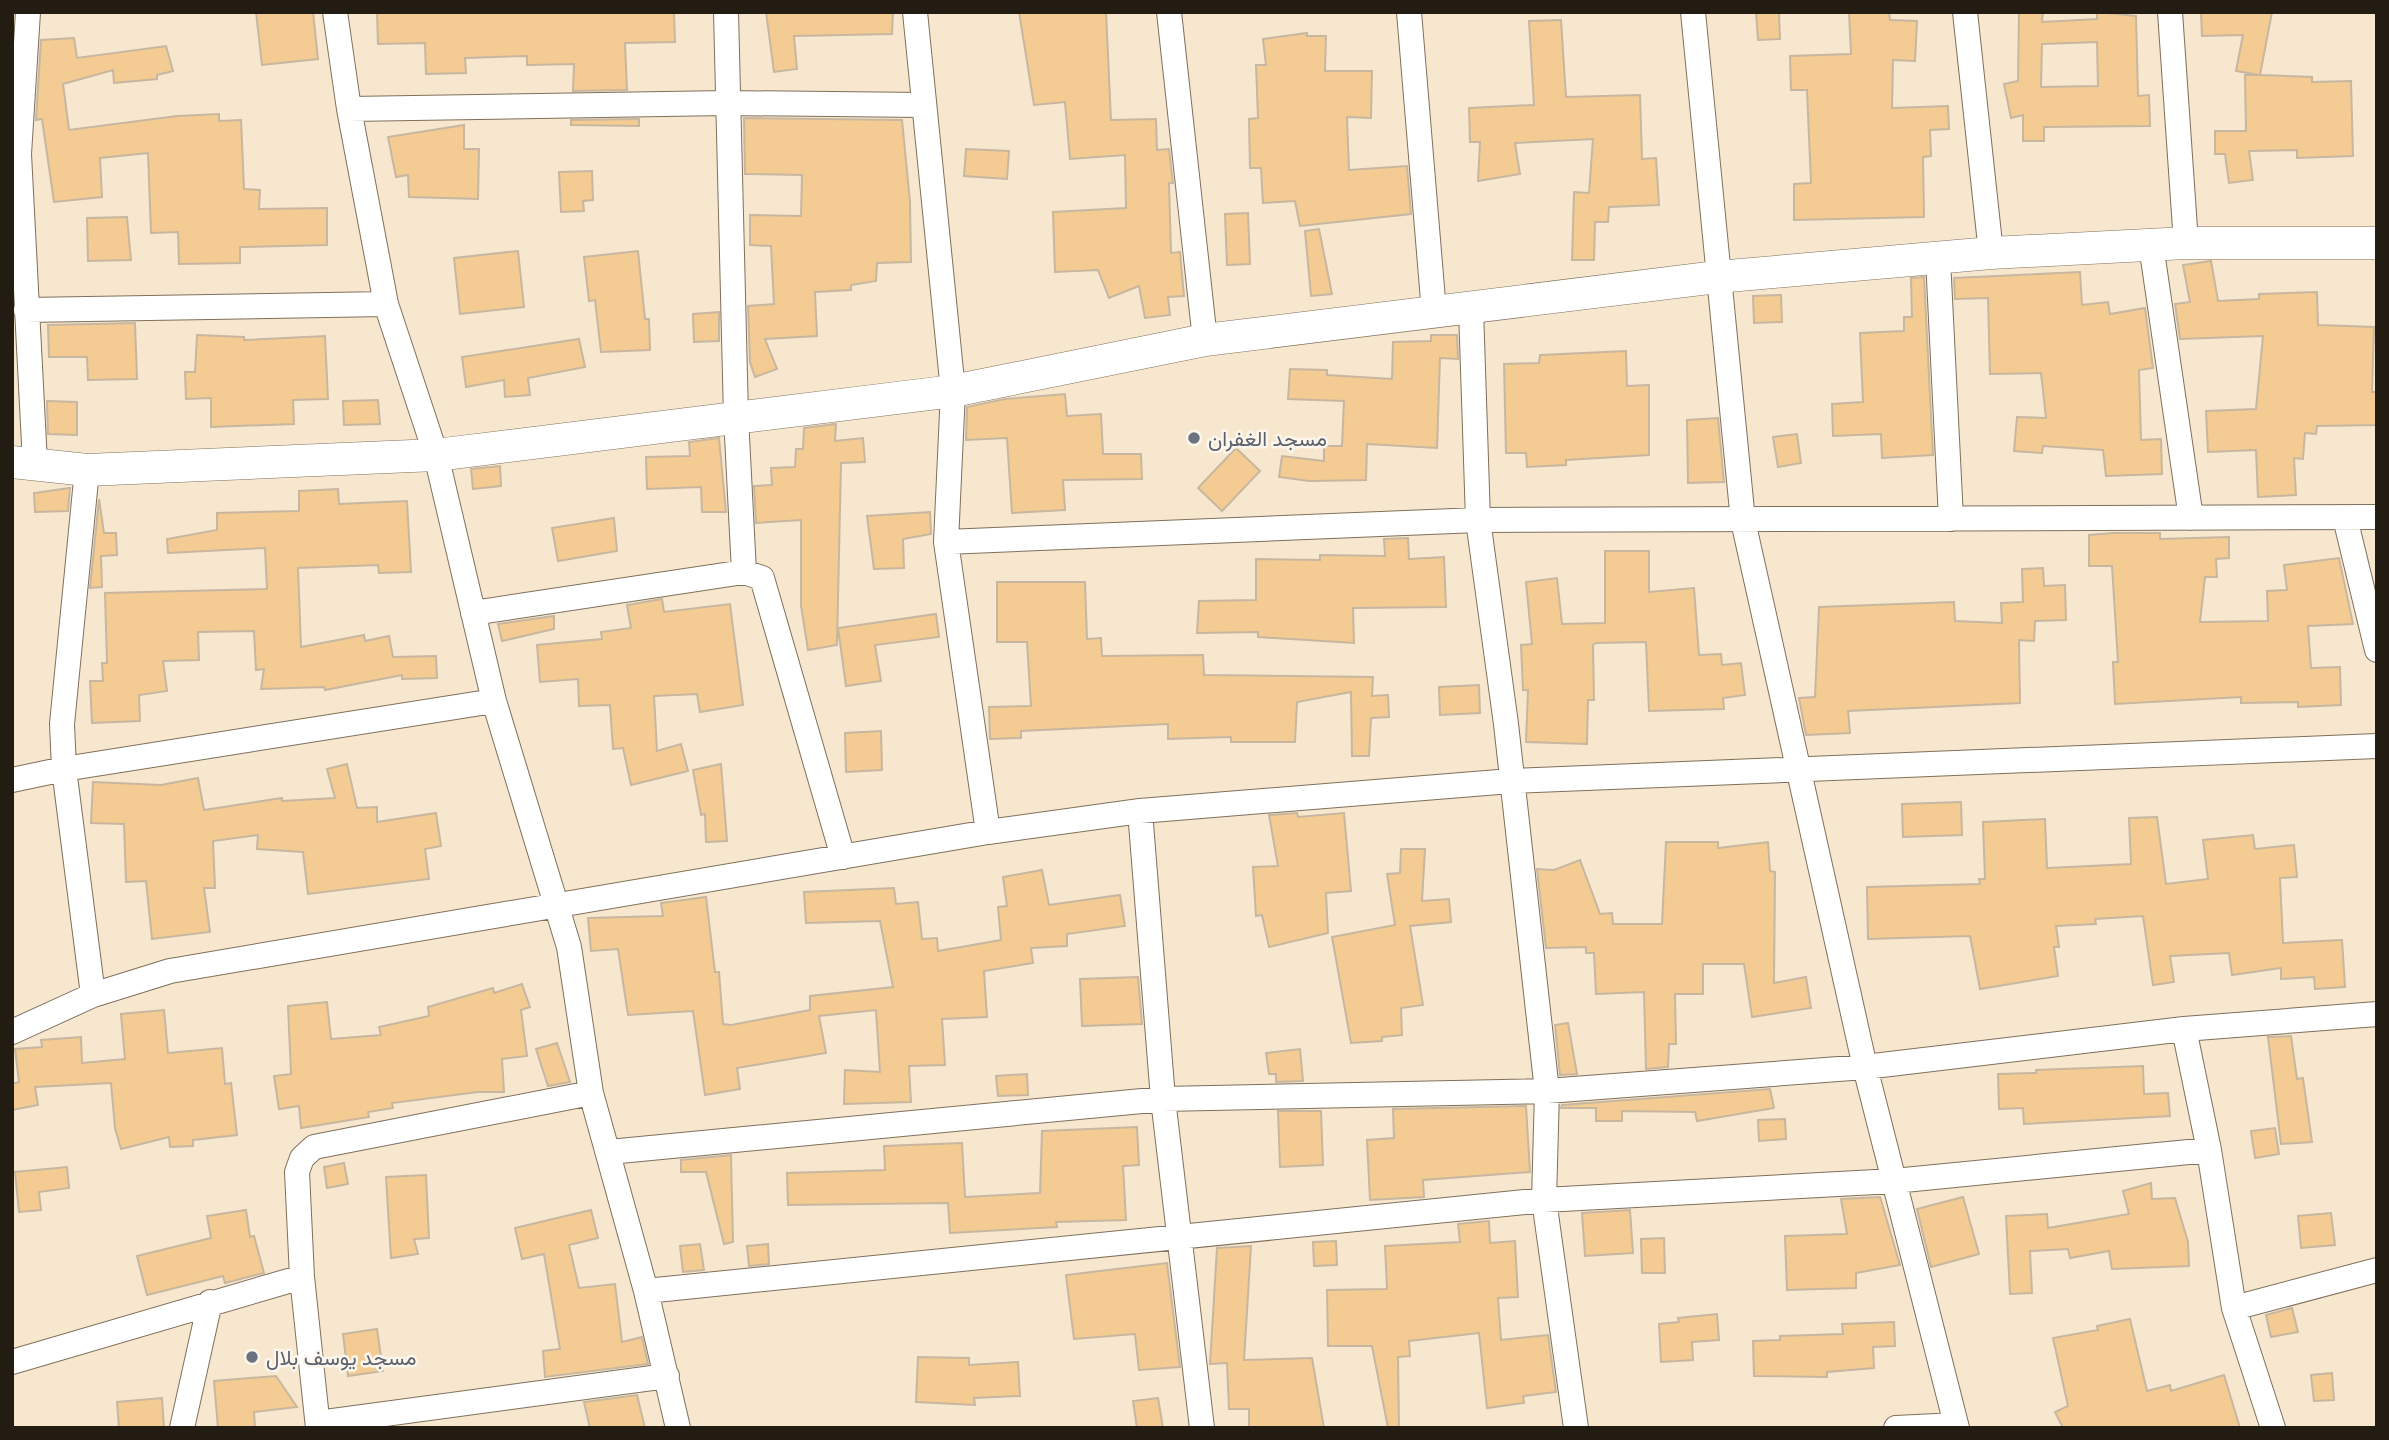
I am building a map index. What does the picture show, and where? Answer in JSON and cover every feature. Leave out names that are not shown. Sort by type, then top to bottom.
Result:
[{"type":"street","points":[[28,12],[16,155],[26,310],[23,462],[87,470],[436,455],[953,391],[1205,341],[1717,277],[1991,253],[2186,243],[2377,243]]},
{"type":"street","points":[[335,12],[349,109],[386,304],[436,455],[494,701],[553,904],[569,947],[591,1093],[646,1291],[678,1428]]},
{"type":"street","points":[[726,12],[726,103],[736,417],[744,572]]},
{"type":"street","points":[[915,12],[953,391],[946,542],[988,832]]},
{"type":"street","points":[[1169,12],[1205,341]]},
{"type":"street","points":[[1409,12],[1434,312]]},
{"type":"street","points":[[1693,12],[1743,521],[1865,1067],[1956,1426],[1896,1428]]},
{"type":"street","points":[[1965,12],[1991,253]]},
{"type":"street","points":[[2170,12],[2186,243]]},
{"type":"street","points":[[349,109],[726,103],[924,105]]},
{"type":"street","points":[[2151,245],[2191,518]]},
{"type":"street","points":[[1938,259],[1951,519]]},
{"type":"street","points":[[26,310],[386,304]]},
{"type":"street","points":[[1471,309],[1478,520],[1507,724],[1511,781],[1547,1091],[1544,1200],[1576,1428]]},
{"type":"street","points":[[87,470],[62,724],[64,769],[93,995]]},
{"type":"street","points":[[946,542],[1478,520],[2377,517]]},
{"type":"street","points":[[2345,518],[2377,650]]},
{"type":"street","points":[[473,613],[744,572],[762,578],[843,857]]},
{"type":"street","points":[[12,780],[64,769],[494,701]]},
{"type":"street","points":[[12,1032],[93,995],[170,971],[988,832],[1140,811],[1511,781],[2377,746]]},
{"type":"street","points":[[1140,811],[1163,1099],[1202,1428]]},
{"type":"street","points":[[609,1152],[1163,1099],[1547,1091],[1865,1067],[2184,1029],[2377,1014]]},
{"type":"street","points":[[2184,1029],[2209,1150],[2234,1308],[2273,1428]]},
{"type":"street","points":[[591,1093],[314,1147],[302,1158],[297,1172],[302,1277],[318,1425],[667,1376]]},
{"type":"street","points":[[646,1291],[1544,1200],[1894,1181],[2209,1150]]},
{"type":"street","points":[[2234,1308],[2377,1270]]},
{"type":"street","points":[[12,1362],[302,1277]]},
{"type":"street","points":[[182,1428],[210,1302]]},
{"type":"building","points":[[256,12],[313,12],[318,59],[262,65]]},
{"type":"building","points":[[377,12],[674,12],[675,42],[625,43],[627,90],[573,91],[574,64],[527,65],[527,56],[465,58],[466,73],[426,74],[425,43],[378,44]]},
{"type":"building","points":[[766,12],[893,12],[892,34],[794,36],[797,69],[774,72]]},
{"type":"building","points":[[1019,12],[1106,12],[1111,120],[1156,119],[1157,150],[1169,149],[1173,183],[1169,183],[1171,253],[1180,252],[1184,296],[1168,297],[1170,315],[1145,318],[1139,286],[1109,298],[1098,270],[1055,272],[1053,212],[1126,208],[1125,155],[1070,159],[1065,102],[1034,105]]},
{"type":"building","points":[[1756,12],[1779,12],[1780,39],[1758,40]]},
{"type":"building","points":[[1849,12],[1889,12],[1890,20],[1917,21],[1915,61],[1893,60],[1892,108],[1948,106],[1949,129],[1930,130],[1931,156],[1923,157],[1924,217],[1794,220],[1794,184],[1811,183],[1807,90],[1791,90],[1790,56],[1851,54]]},
{"type":"building","points":[[2019,12],[2043,12],[2042,22],[2097,19],[2097,12],[2136,16],[2138,96],[2149,95],[2150,126],[2044,127],[2044,141],[2023,141],[2023,115],[2011,118],[2004,84],[2018,81]],"holes":[[[2097,42],[2098,86],[2041,87],[2042,44]]]},
{"type":"building","points":[[2201,12],[2272,12],[2260,75],[2312,77],[2312,82],[2351,81],[2353,156],[2297,158],[2297,150],[2249,151],[2253,180],[2229,183],[2225,154],[2215,154],[2215,131],[2246,131],[2245,75],[2259,75],[2236,71],[2243,35],[2202,36]]},
{"type":"building","points":[[1561,20],[1566,97],[1640,95],[1642,159],[1656,158],[1659,205],[1609,207],[1608,222],[1595,222],[1594,260],[1572,260],[1574,192],[1589,193],[1593,139],[1515,143],[1520,174],[1478,181],[1480,142],[1470,142],[1469,108],[1534,105],[1529,21]]},
{"type":"building","points":[[1307,33],[1307,36],[1326,36],[1325,71],[1372,71],[1371,118],[1347,117],[1349,170],[1407,166],[1411,214],[1300,226],[1295,201],[1263,203],[1261,168],[1250,168],[1249,119],[1258,118],[1256,65],[1266,65],[1263,39]]},
{"type":"building","points":[[74,38],[77,58],[166,46],[173,71],[157,75],[157,79],[114,83],[113,70],[63,84],[69,130],[177,116],[219,114],[219,121],[241,120],[244,189],[260,190],[259,209],[327,208],[327,245],[240,247],[240,263],[179,264],[178,232],[151,233],[148,153],[100,158],[102,197],[54,202],[42,119],[36,120],[41,40]]},
{"type":"building","points":[[744,118],[902,120],[910,202],[911,262],[877,263],[876,281],[851,285],[851,290],[815,292],[817,336],[765,339],[777,369],[755,377],[750,362],[748,306],[774,304],[771,246],[750,245],[750,215],[801,216],[802,175],[745,174]]},
{"type":"building","points":[[639,119],[639,126],[571,125],[571,120]]},
{"type":"building","points":[[464,125],[464,149],[479,149],[478,199],[409,197],[408,175],[396,177],[388,137]]},
{"type":"building","points":[[966,149],[1009,151],[1007,179],[964,176]]},
{"type":"building","points":[[592,171],[593,200],[583,201],[584,211],[561,212],[559,172]]},
{"type":"building","points":[[1248,213],[1250,264],[1227,265],[1225,214]]},
{"type":"building","points":[[127,217],[131,260],[88,261],[87,218]]},
{"type":"building","points":[[1319,229],[1332,294],[1311,296],[1305,231]]},
{"type":"building","points":[[518,251],[524,307],[460,314],[454,258]]},
{"type":"building","points":[[638,251],[645,319],[649,319],[650,350],[601,352],[595,300],[589,301],[584,257]]},
{"type":"building","points":[[2211,261],[2218,301],[2259,299],[2259,294],[2317,292],[2318,325],[2374,327],[2372,392],[2377,392],[2377,425],[2317,426],[2316,434],[2305,433],[2303,459],[2294,458],[2296,495],[2258,497],[2256,450],[2208,452],[2206,411],[2256,409],[2263,336],[2180,339],[2175,304],[2190,302],[2183,265]]},
{"type":"building","points":[[2080,272],[2082,305],[2108,302],[2110,314],[2145,308],[2153,368],[2139,370],[2141,440],[2161,439],[2162,474],[2106,476],[2103,450],[2043,446],[2042,453],[2014,451],[2017,417],[2046,418],[2041,373],[1990,374],[1988,298],[1955,299],[1954,278]]},
{"type":"building","points":[[1924,277],[1933,455],[1882,458],[1881,434],[1833,436],[1832,404],[1863,402],[1860,333],[1904,331],[1904,317],[1912,317],[1911,278]]},
{"type":"building","points":[[1781,295],[1782,322],[1754,323],[1753,296]]},
{"type":"building","points":[[719,312],[719,341],[694,342],[693,314]]},
{"type":"building","points":[[135,323],[137,379],[88,380],[87,357],[49,357],[48,325]]},
{"type":"building","points":[[197,335],[244,337],[244,340],[325,336],[328,399],[293,400],[294,424],[211,427],[211,398],[186,399],[185,372],[195,372]]},
{"type":"building","points":[[1431,335],[1457,335],[1458,359],[1440,358],[1437,448],[1367,444],[1366,480],[1309,481],[1279,477],[1282,456],[1324,461],[1324,446],[1342,446],[1344,401],[1288,399],[1290,369],[1327,370],[1327,375],[1392,379],[1393,342],[1431,341]]},
{"type":"building","points":[[579,339],[585,367],[528,378],[530,395],[505,397],[504,380],[466,387],[462,357]]},
{"type":"building","points":[[1626,351],[1627,386],[1649,385],[1649,455],[1566,460],[1566,465],[1527,467],[1526,453],[1506,453],[1504,364],[1539,363],[1540,355]]},
{"type":"building","points":[[1065,394],[1067,416],[1101,414],[1103,454],[1141,454],[1142,479],[1063,480],[1065,510],[1012,513],[1007,438],[966,440],[967,407],[1005,399]]},
{"type":"building","points":[[378,400],[380,424],[344,425],[343,401]]},
{"type":"building","points":[[47,401],[77,402],[77,435],[48,434]]},
{"type":"building","points":[[1718,418],[1724,482],[1688,483],[1687,420]]},
{"type":"building","points":[[836,424],[835,441],[863,438],[865,462],[841,463],[837,645],[808,650],[801,606],[801,520],[756,523],[754,486],[772,485],[771,468],[795,467],[796,449],[803,449],[804,428]]},
{"type":"building","points":[[1797,434],[1801,463],[1778,467],[1773,437]]},
{"type":"building","points":[[719,438],[726,512],[702,512],[701,487],[647,489],[646,457],[690,456],[689,442]]},
{"type":"building","points":[[1236,448],[1260,471],[1222,511],[1198,488]]},
{"type":"building","points":[[500,466],[501,486],[473,489],[471,469]]},
{"type":"building","points":[[70,488],[68,511],[35,512],[34,493]]},
{"type":"building","points":[[338,489],[339,504],[407,501],[411,572],[379,573],[378,565],[298,568],[301,647],[364,635],[365,641],[389,636],[393,657],[436,656],[437,678],[402,679],[402,675],[325,690],[324,687],[261,689],[264,669],[256,670],[254,631],[198,632],[199,660],[163,661],[167,691],[139,695],[140,721],[92,723],[90,681],[103,681],[102,663],[107,663],[105,593],[267,589],[265,548],[168,553],[167,539],[217,530],[217,513],[299,511],[299,491]]},
{"type":"building","points":[[99,499],[104,533],[116,533],[117,555],[101,556],[102,587],[90,588]]},
{"type":"building","points":[[930,512],[931,534],[903,539],[904,568],[874,569],[867,516]]},
{"type":"building","points":[[614,518],[617,551],[558,561],[552,528]]},
{"type":"building","points":[[2160,533],[2160,539],[2229,537],[2229,558],[2216,559],[2217,577],[2205,577],[2200,622],[2268,621],[2267,591],[2287,590],[2284,565],[2339,558],[2353,624],[2308,626],[2311,668],[2340,667],[2341,705],[2298,707],[2298,702],[2241,703],[2241,697],[2115,704],[2113,662],[2118,662],[2112,566],[2089,566],[2089,535]]},
{"type":"building","points":[[1408,538],[1409,559],[1444,557],[1446,607],[1353,608],[1354,643],[1258,637],[1258,632],[1197,633],[1199,601],[1256,600],[1256,559],[1320,560],[1320,555],[1385,556],[1384,539]]},
{"type":"building","points":[[1605,551],[1649,551],[1649,592],[1694,588],[1699,655],[1721,654],[1722,665],[1741,663],[1745,695],[1723,698],[1724,709],[1649,711],[1646,642],[1596,643],[1593,645],[1594,700],[1588,700],[1587,744],[1526,742],[1528,690],[1523,690],[1521,645],[1532,644],[1526,582],[1557,578],[1562,624],[1605,623]]},
{"type":"building","points":[[2043,568],[2044,586],[2065,585],[2066,620],[2035,621],[2034,641],[2019,640],[2020,703],[1848,711],[1850,733],[1806,735],[1799,698],[1815,697],[1819,607],[1954,602],[1955,621],[2002,623],[2001,603],[2023,602],[2022,569]]},
{"type":"building","points":[[997,582],[1085,582],[1087,639],[1101,638],[1102,656],[1203,655],[1204,675],[1373,677],[1372,696],[1388,695],[1389,717],[1371,718],[1369,756],[1352,756],[1351,692],[1297,702],[1295,742],[1231,742],[1231,737],[1168,739],[1168,724],[1021,731],[1021,738],[990,739],[989,707],[1031,706],[1027,642],[997,642]]},
{"type":"building","points":[[662,599],[664,612],[730,604],[743,705],[700,712],[697,694],[654,696],[657,751],[681,744],[688,771],[631,785],[623,748],[613,749],[610,705],[579,706],[578,679],[540,682],[537,645],[602,639],[601,632],[631,628],[627,605]]},
{"type":"building","points":[[936,614],[939,637],[875,645],[881,681],[846,686],[838,628]]},
{"type":"building","points":[[554,616],[554,629],[502,641],[498,624]]},
{"type":"building","points":[[1479,685],[1480,713],[1440,715],[1439,687]]},
{"type":"building","points":[[881,731],[882,770],[846,772],[845,733]]},
{"type":"building","points":[[347,764],[357,808],[377,807],[377,822],[436,813],[441,846],[425,849],[429,879],[308,894],[303,852],[257,849],[258,835],[213,841],[215,888],[204,888],[210,932],[152,939],[146,881],[126,882],[124,824],[91,823],[93,782],[161,785],[198,778],[204,810],[282,798],[282,801],[335,798],[327,769]]},
{"type":"building","points":[[721,764],[727,841],[706,842],[705,814],[701,815],[693,770]]},
{"type":"building","points":[[1961,802],[1962,835],[1903,837],[1902,804]]},
{"type":"building","points":[[1297,813],[1298,817],[1344,813],[1351,891],[1326,893],[1328,933],[1269,947],[1262,915],[1256,916],[1253,867],[1278,866],[1269,815]]},
{"type":"building","points":[[2157,817],[2166,884],[2208,879],[2203,840],[2253,835],[2255,849],[2294,845],[2297,877],[2280,878],[2283,943],[2342,940],[2345,987],[2315,989],[2314,977],[2281,979],[2281,968],[2232,975],[2229,953],[2170,956],[2174,982],[2153,985],[2143,916],[2095,919],[2096,924],[2056,926],[2059,947],[2054,947],[2058,976],[1980,989],[1970,936],[1868,939],[1867,887],[1980,884],[1979,879],[1985,879],[1983,822],[2045,819],[2047,868],[2131,864],[2129,818]]},
{"type":"building","points":[[1666,842],[1718,842],[1718,848],[1768,842],[1770,871],[1775,872],[1774,983],[1806,977],[1811,1008],[1752,1017],[1744,964],[1703,964],[1703,994],[1675,994],[1676,1044],[1669,1044],[1668,1067],[1646,1069],[1644,992],[1596,994],[1594,953],[1586,953],[1586,947],[1546,948],[1537,869],[1554,870],[1580,860],[1600,914],[1612,913],[1613,924],[1662,924]]},
{"type":"building","points":[[1401,849],[1425,849],[1422,901],[1449,899],[1451,922],[1410,926],[1423,1005],[1401,1008],[1402,1035],[1382,1037],[1382,1041],[1351,1043],[1332,937],[1395,925],[1387,874],[1400,873]]},
{"type":"building","points":[[1042,870],[1049,905],[1120,895],[1125,926],[1067,934],[1067,946],[1031,948],[1033,963],[984,971],[987,1017],[942,1019],[945,1065],[909,1066],[911,1102],[844,1104],[845,1070],[880,1072],[876,1010],[819,1016],[826,1053],[737,1068],[740,1089],[705,1095],[693,1011],[628,1015],[618,949],[591,951],[588,918],[663,916],[661,903],[706,897],[715,972],[719,972],[723,1024],[731,1025],[810,1010],[810,996],[893,987],[880,921],[806,923],[804,892],[894,888],[896,904],[918,902],[922,939],[937,938],[938,951],[1001,940],[998,907],[1007,906],[1003,877]]},
{"type":"building","points":[[1138,977],[1142,1024],[1082,1026],[1080,979]]},
{"type":"building","points":[[522,984],[530,1007],[521,1010],[527,1056],[502,1059],[504,1092],[478,1092],[392,1103],[393,1108],[368,1112],[369,1117],[301,1128],[299,1106],[279,1109],[274,1076],[291,1074],[288,1006],[327,1002],[331,1039],[381,1035],[379,1027],[429,1016],[428,1007],[493,988],[494,993]]},
{"type":"building","points":[[164,1010],[168,1053],[222,1048],[225,1084],[231,1083],[237,1135],[193,1140],[193,1146],[170,1147],[169,1137],[121,1149],[115,1128],[111,1083],[35,1087],[38,1105],[12,1110],[12,1084],[19,1082],[15,1049],[42,1047],[41,1040],[81,1037],[82,1063],[125,1059],[121,1014]]},
{"type":"building","points":[[1568,1023],[1577,1074],[1560,1075],[1555,1025]]},
{"type":"building","points":[[2291,1036],[2297,1079],[2303,1078],[2312,1142],[2281,1144],[2268,1037]]},
{"type":"building","points":[[557,1043],[570,1082],[548,1086],[536,1049]]},
{"type":"building","points":[[1300,1049],[1303,1081],[1276,1082],[1276,1074],[1269,1074],[1266,1053]]},
{"type":"building","points":[[2143,1066],[2144,1094],[2168,1093],[2170,1116],[2024,1124],[2023,1108],[1999,1109],[1998,1074]]},
{"type":"building","points":[[1027,1074],[1028,1095],[998,1096],[996,1076]]},
{"type":"building","points":[[1770,1089],[1774,1108],[1697,1121],[1695,1112],[1622,1111],[1622,1121],[1596,1121],[1596,1108],[1561,1108],[1562,1105]]},
{"type":"building","points":[[1526,1106],[1530,1172],[1423,1180],[1424,1197],[1370,1200],[1367,1140],[1394,1138],[1393,1109]]},
{"type":"building","points":[[1278,1111],[1321,1111],[1323,1165],[1280,1167]]},
{"type":"building","points":[[1785,1119],[1786,1139],[1759,1141],[1758,1120]]},
{"type":"building","points":[[1137,1127],[1139,1165],[1123,1166],[1126,1220],[1056,1222],[1057,1227],[950,1233],[948,1203],[788,1205],[787,1173],[885,1170],[884,1146],[962,1143],[965,1197],[1040,1193],[1042,1131]]},
{"type":"building","points":[[2275,1128],[2279,1154],[2255,1158],[2251,1131]]},
{"type":"building","points":[[731,1155],[733,1242],[724,1244],[706,1172],[681,1172],[681,1160]]},
{"type":"building","points":[[344,1163],[348,1184],[327,1188],[324,1167]]},
{"type":"building","points":[[67,1167],[69,1188],[39,1192],[41,1210],[19,1212],[15,1172]]},
{"type":"building","points":[[426,1175],[429,1238],[414,1239],[418,1254],[391,1258],[386,1177]]},
{"type":"building","points":[[2151,1183],[2152,1199],[2175,1198],[2188,1242],[2189,1266],[2112,1269],[2109,1251],[2070,1258],[2068,1249],[2030,1251],[2032,1293],[2010,1294],[2006,1216],[2047,1214],[2048,1228],[2129,1214],[2123,1191]]},
{"type":"building","points":[[1880,1197],[1900,1265],[1856,1273],[1856,1288],[1787,1290],[1785,1236],[1847,1234],[1841,1199]]},
{"type":"building","points":[[1963,1197],[1979,1254],[1931,1267],[1917,1209]]},
{"type":"building","points":[[246,1210],[250,1237],[254,1236],[264,1273],[225,1283],[223,1276],[147,1295],[137,1256],[211,1238],[207,1216]]},
{"type":"building","points":[[591,1210],[598,1238],[569,1245],[579,1288],[615,1284],[622,1342],[642,1337],[648,1364],[545,1377],[543,1351],[560,1349],[544,1254],[522,1259],[515,1228]]},
{"type":"building","points":[[1630,1210],[1633,1253],[1585,1256],[1582,1213]]},
{"type":"building","points":[[2331,1213],[2335,1245],[2301,1248],[2298,1216]]},
{"type":"building","points":[[1489,1221],[1490,1243],[1515,1241],[1518,1297],[1498,1298],[1501,1340],[1548,1335],[1556,1392],[1523,1396],[1524,1403],[1487,1408],[1479,1333],[1409,1341],[1410,1356],[1398,1357],[1399,1428],[1388,1428],[1372,1346],[1328,1346],[1327,1290],[1387,1289],[1385,1246],[1460,1242],[1458,1224]]},
{"type":"building","points":[[1664,1238],[1665,1273],[1642,1273],[1641,1239]]},
{"type":"building","points":[[1336,1241],[1337,1265],[1314,1266],[1313,1242]]},
{"type":"building","points":[[700,1244],[704,1270],[683,1272],[680,1246]]},
{"type":"building","points":[[768,1244],[769,1264],[749,1266],[747,1246]]},
{"type":"building","points":[[1251,1246],[1244,1360],[1312,1358],[1324,1428],[1249,1428],[1249,1409],[1229,1409],[1227,1363],[1210,1364],[1217,1248]]},
{"type":"building","points":[[1167,1263],[1180,1367],[1139,1370],[1135,1334],[1074,1339],[1066,1275]]},
{"type":"building","points":[[2292,1308],[2298,1332],[2271,1337],[2266,1315]]},
{"type":"building","points":[[1717,1314],[1719,1340],[1692,1342],[1693,1360],[1661,1362],[1659,1324],[1679,1322],[1678,1318]]},
{"type":"building","points":[[2130,1319],[2147,1391],[2170,1385],[2171,1391],[2224,1375],[2240,1428],[2063,1428],[2055,1412],[2068,1406],[2053,1338],[2098,1330],[2097,1326]]},
{"type":"building","points":[[1894,1322],[1895,1346],[1873,1347],[1874,1368],[1827,1372],[1827,1377],[1754,1376],[1753,1341],[1780,1340],[1780,1336],[1843,1334],[1842,1324]]},
{"type":"building","points":[[377,1329],[383,1371],[348,1376],[343,1334]]},
{"type":"building","points":[[918,1357],[969,1358],[969,1365],[1018,1362],[1020,1396],[974,1398],[975,1405],[916,1402]]},
{"type":"building","points":[[2332,1373],[2334,1400],[2314,1401],[2311,1375]]},
{"type":"building","points":[[276,1376],[297,1407],[254,1412],[255,1428],[218,1428],[214,1381]]},
{"type":"building","points":[[637,1395],[645,1428],[590,1428],[584,1402]]},
{"type":"building","points":[[162,1398],[164,1428],[119,1428],[117,1402]]},
{"type":"building","points":[[1158,1398],[1163,1428],[1137,1428],[1133,1401]]},
{"type":"place","name":"مسجد الغفران","points":[[1194,438]]},
{"type":"place","name":"مسجد يوسف بلال","points":[[252,1357]]}]
